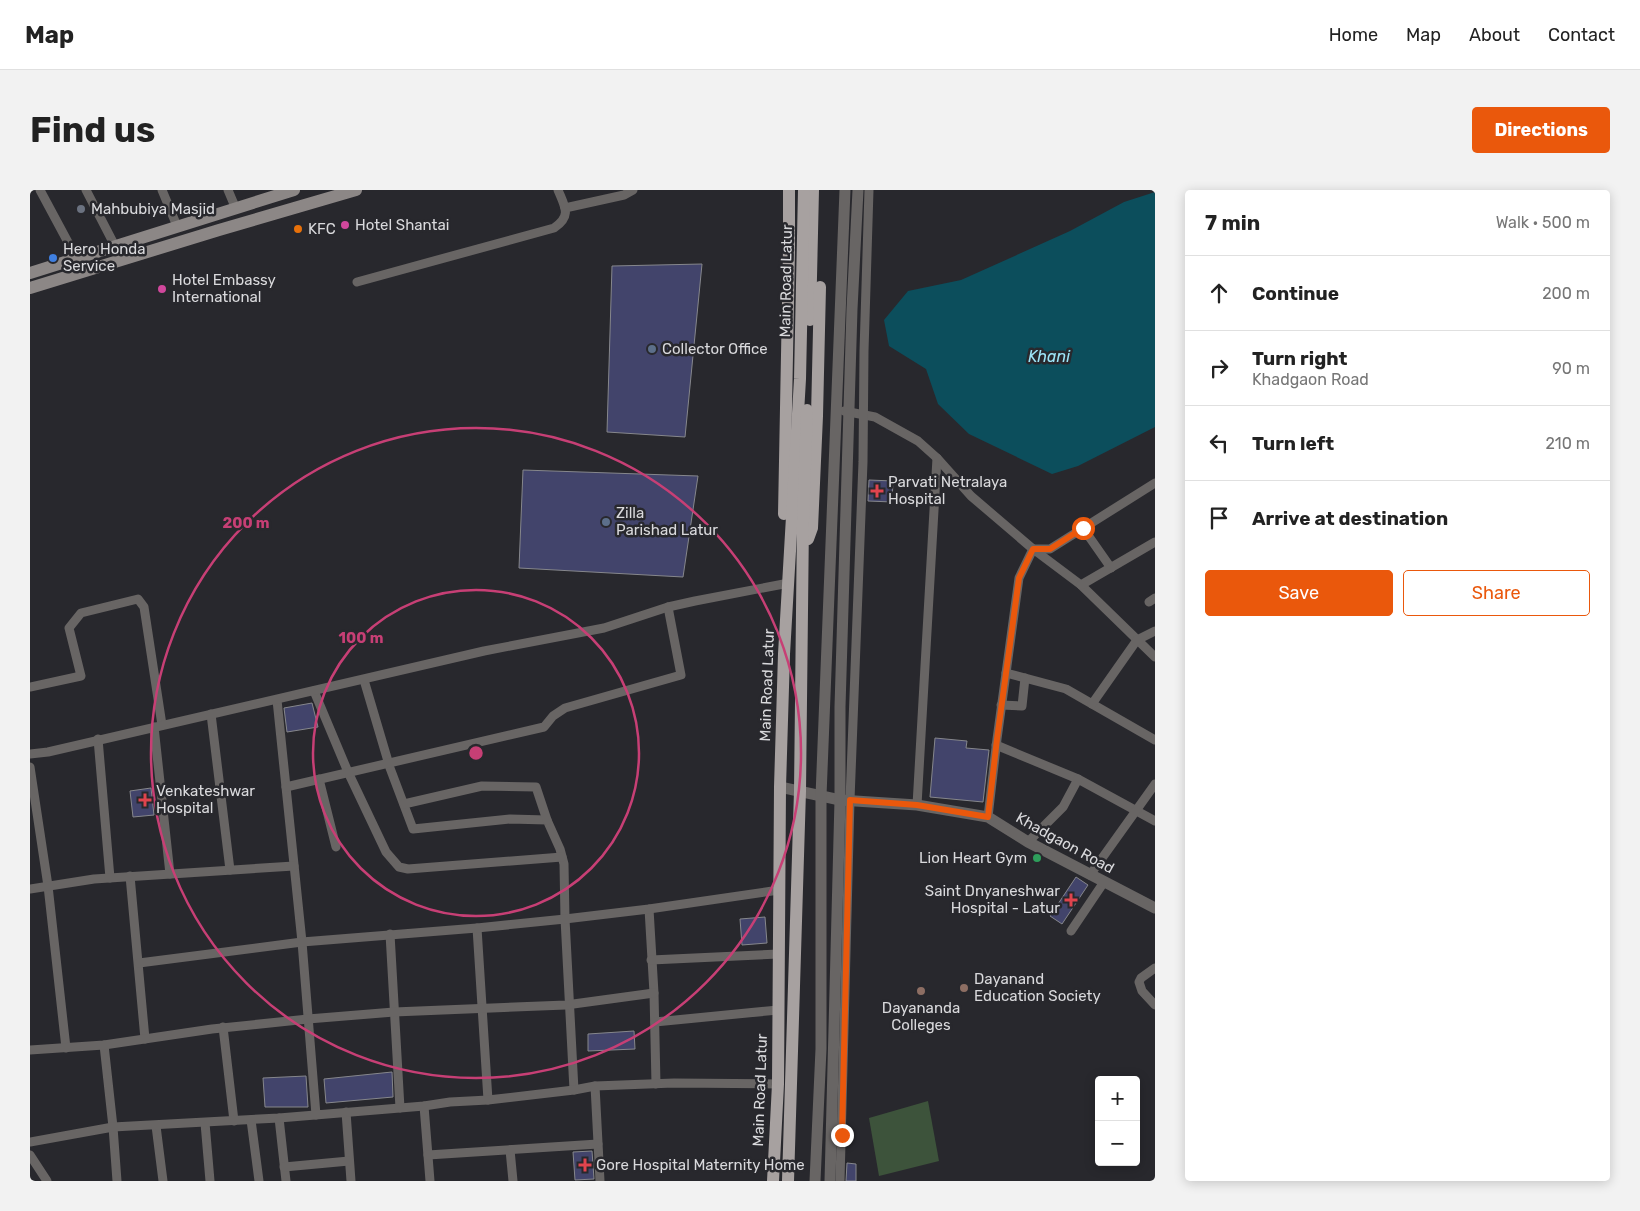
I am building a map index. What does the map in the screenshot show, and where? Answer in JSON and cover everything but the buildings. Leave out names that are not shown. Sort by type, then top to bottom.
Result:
[{"type":"main road","points":[[30,288],[356,190]]},
{"type":"main road","points":[[789,190],[790,249],[784,521],[790,558]]},
{"type":"main road","name":"Main Road Latur","points":[[773,1181],[778,1084],[780,787],[784,654],[800,379],[804,190]]},
{"type":"main road","name":"Main Road Latur","points":[[788,1181],[800,791],[803,557],[813,190]]},
{"type":"main road","points":[[803,557],[812,528],[817,416],[820,190]]},
{"type":"main road","points":[[30,273],[236,209],[287,191]]},
{"type":"street","points":[[40,190],[77,259]]},
{"type":"street","points":[[86,190],[115,246]]},
{"type":"street","points":[[162,190],[177,226]]},
{"type":"street","points":[[228,190],[236,209]]},
{"type":"street","points":[[357,282],[554,228],[565,218],[565,208],[558,190]]},
{"type":"street","points":[[565,208],[624,195],[634,190]]},
{"type":"street","points":[[815,1181],[821,1049],[821,796],[845,190]]},
{"type":"street","points":[[840,1181],[845,800],[840,707],[852,309],[858,190]]},
{"type":"street","points":[[830,1181],[845,800],[862,482],[870,190]]},
{"type":"street","points":[[836,410],[875,417],[918,441],[937,458],[971,496],[1033,549],[1082,585],[1155,657]]},
{"type":"street","points":[[917,805],[937,458]]},
{"type":"street","points":[[1033,549],[1050,549],[1155,482]]},
{"type":"street","points":[[1083,528],[1111,568]]},
{"type":"street","points":[[1082,585],[1155,542]]},
{"type":"street","points":[[988,817],[1001,705],[1019,578],[1033,549]]},
{"type":"street","points":[[30,754],[48,752],[484,651],[604,628],[668,607],[788,583]]},
{"type":"street","points":[[30,687],[81,676],[69,628],[81,614],[138,599],[144,607],[158,726],[170,874]]},
{"type":"street","points":[[286,787],[544,727],[553,716],[566,708],[681,675],[668,607]]},
{"type":"street","points":[[1092,704],[1137,640],[1155,631]]},
{"type":"street","points":[[1006,673],[1066,689],[1155,740]]},
{"type":"street","points":[[1001,705],[1022,706],[1025,678]]},
{"type":"street","points":[[364,680],[389,763],[413,828],[510,819],[548,820]]},
{"type":"street","points":[[314,691],[348,772],[386,852],[399,867],[408,869],[562,857]]},
{"type":"street","points":[[276,700],[302,942],[316,1115]]},
{"type":"street","points":[[211,714],[230,870]]},
{"type":"street","points":[[98,739],[110,878]]},
{"type":"street","points":[[996,745],[1078,779],[1155,821]]},
{"type":"street","points":[[30,767],[34,824],[48,886],[66,1048]]},
{"type":"street","points":[[319,779],[336,847]]},
{"type":"street","points":[[1028,842],[1063,806],[1078,779]]},
{"type":"street","points":[[1090,875],[1155,784]]},
{"type":"street","points":[[404,804],[482,786],[536,787],[564,864],[574,1090]]},
{"type":"street","name":"Khadgaon Road","points":[[780,787],[845,800],[917,805],[988,817],[1028,842],[1155,908]]},
{"type":"street","points":[[30,889],[130,876],[294,866]]},
{"type":"street","points":[[130,876],[145,1039]]},
{"type":"street","points":[[1071,931],[1104,882]]},
{"type":"street","points":[[139,963],[302,942],[565,919],[779,890]]},
{"type":"street","points":[[648,909],[654,993],[656,1084]]},
{"type":"street","points":[[477,928],[488,1100]]},
{"type":"street","points":[[390,934],[400,1108]]},
{"type":"street","points":[[651,960],[778,954]]},
{"type":"street","points":[[1155,968],[1141,978],[1139,982],[1142,991],[1155,1005]]},
{"type":"street","points":[[30,1050],[104,1045],[223,1028],[308,1019],[394,1012],[569,1005],[654,993]]},
{"type":"street","points":[[655,1022],[778,1010]]},
{"type":"street","points":[[223,1028],[234,1121]]},
{"type":"street","points":[[104,1045],[117,1181]]},
{"type":"street","points":[[30,1142],[113,1127],[251,1120],[424,1106],[574,1090],[595,1086],[674,1083],[778,1084]]},
{"type":"street","points":[[595,1086],[600,1181]]},
{"type":"street","points":[[424,1106],[430,1181]]},
{"type":"street","points":[[346,1112],[351,1181]]},
{"type":"street","points":[[279,1118],[286,1181]]},
{"type":"street","points":[[251,1120],[259,1181]]},
{"type":"street","points":[[205,1123],[210,1181]]},
{"type":"street","points":[[156,1126],[162,1181]]},
{"type":"street","points":[[428,1155],[598,1144]]},
{"type":"street","points":[[510,1150],[513,1181]]},
{"type":"street","points":[[31,1157],[47,1181]]},
{"type":"street","points":[[284,1167],[349,1161]]},
{"type":"green space","points":[[928,1101],[939,1161],[879,1176],[869,1118]]},
{"type":"water","name":"Khani","points":[[1155,192],[1155,427],[1078,466],[1052,474],[969,434],[938,404],[926,369],[889,346],[884,320],[908,291],[961,280],[1070,231],[1124,202]]},
{"type":"place","name":"Mahbubiya Masjid","points":[[81,209]]},
{"type":"place","name":"Hotel Shantai","points":[[345,225]]},
{"type":"place","name":"KFC","points":[[298,229]]},
{"type":"place","name":"Hero Honda Service","points":[[53,258]]},
{"type":"place","name":"Hotel Embassy International","points":[[162,289]]},
{"type":"place","name":"Collector Office","points":[[652,349]]},
{"type":"place","name":"Parvati Netralaya Hospital","points":[[877,491]]},
{"type":"place","name":"Zilla Parishad Latur","points":[[606,522]]},
{"type":"place","name":"Venkateshwar Hospital","points":[[145,800]]},
{"type":"place","name":"Lion Heart Gym","points":[[1037,858]]},
{"type":"place","name":"Saint Dnyaneshwar Hospital - Latur","points":[[1071,900]]},
{"type":"place","name":"Dayanand Education Society","points":[[964,988]]},
{"type":"place","name":"Dayananda Colleges","points":[[921,991]]},
{"type":"place","name":"Gore Hospital Maternity Home","points":[[585,1165]]},
{"type":"route","points":[[842,1135],[850,800],[917,805],[988,817],[1019,578],[1033,549],[1050,549],[1083,528]]}]
